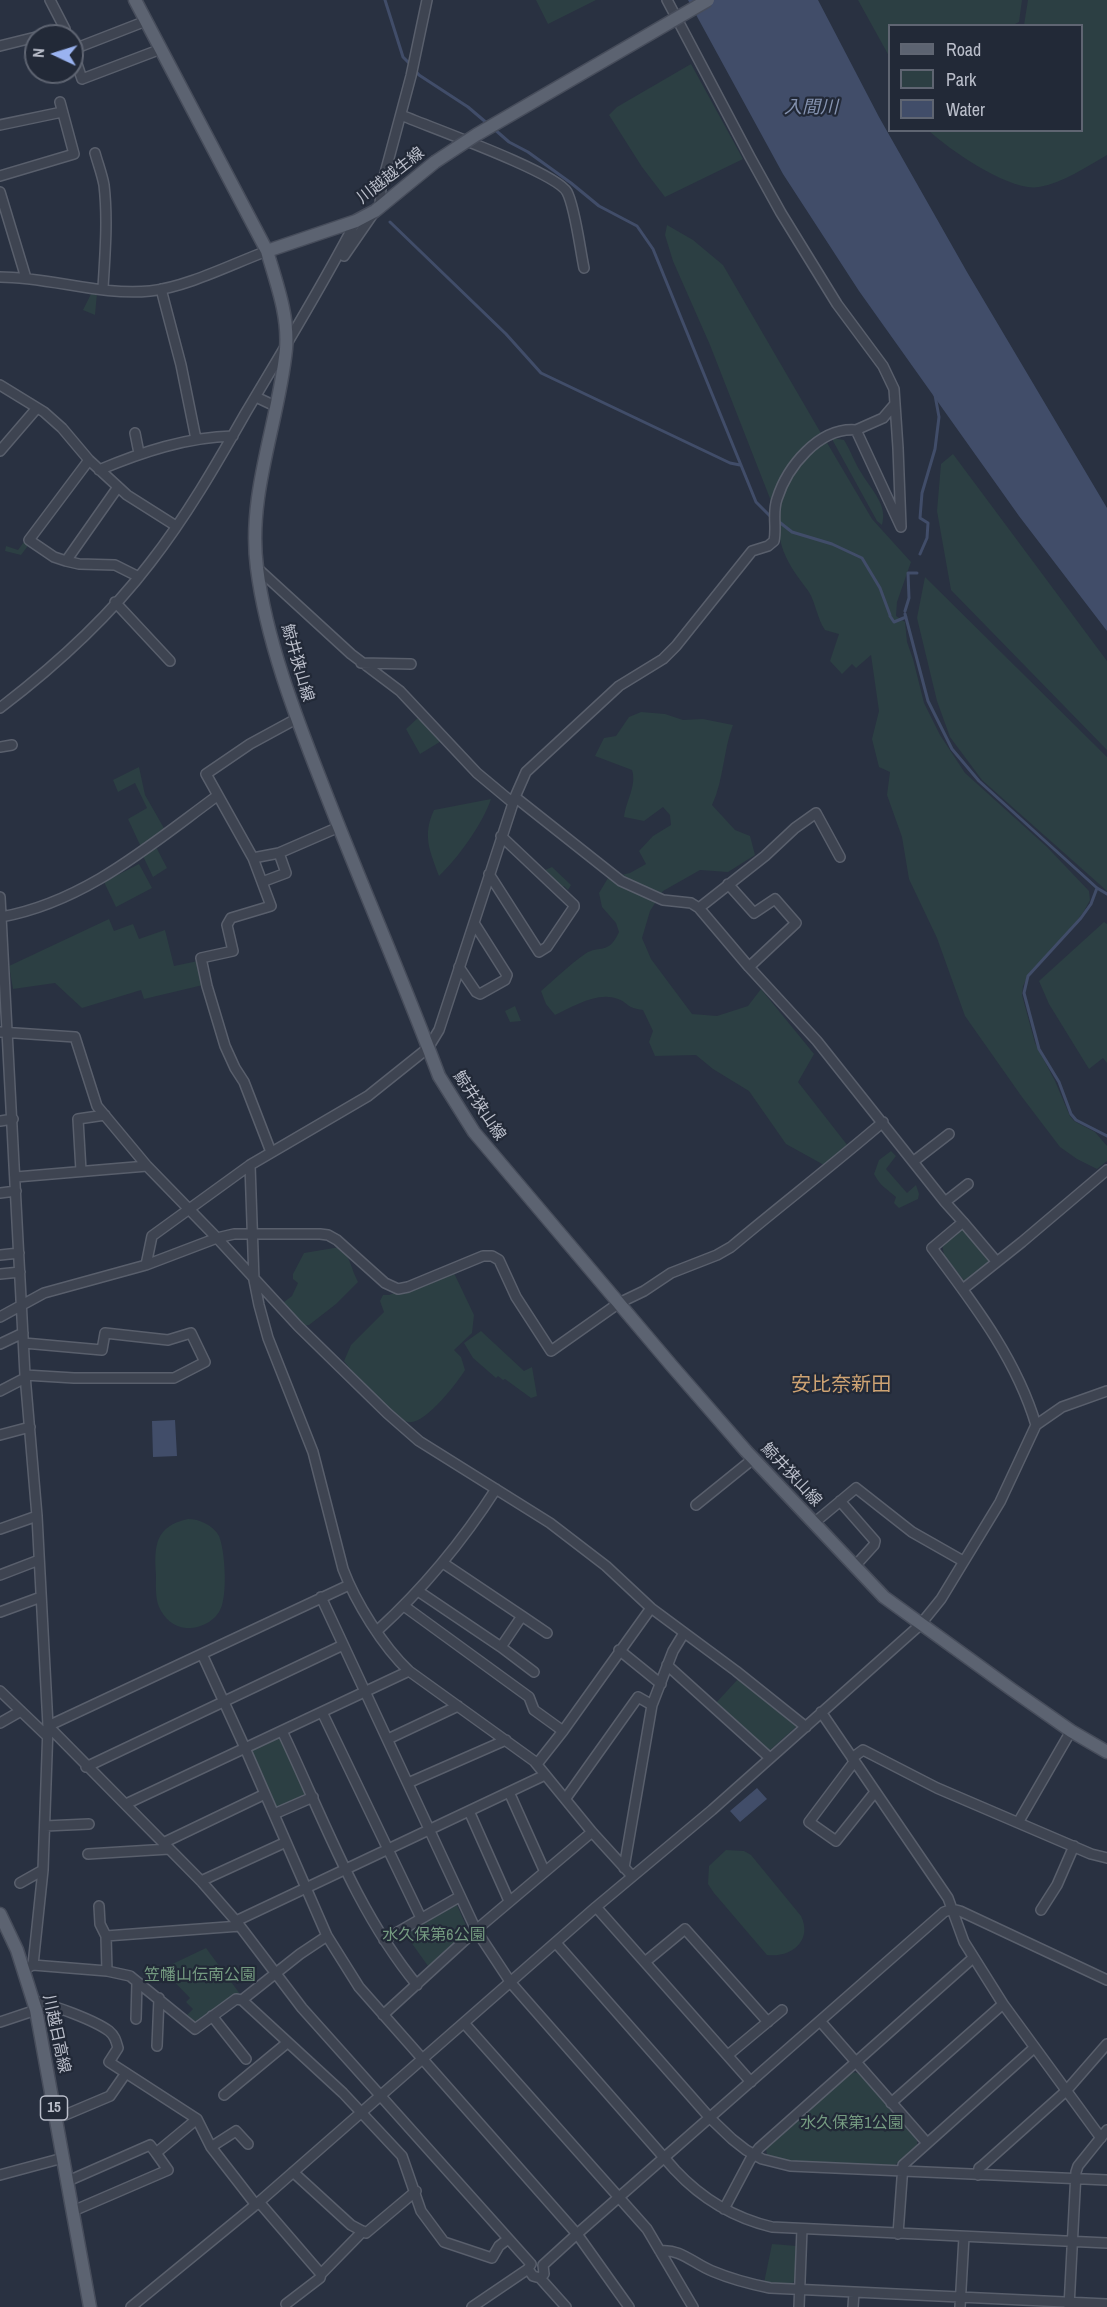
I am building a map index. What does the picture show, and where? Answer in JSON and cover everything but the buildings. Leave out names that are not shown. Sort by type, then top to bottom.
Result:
[{"type":"main road","points":[[135,0],[267,251]]},
{"type":"main road","name":"川越越生線","points":[[267,251],[356,222],[378,209],[435,162],[476,135],[708,0]]},
{"type":"main road","name":"鯨井狭山線","points":[[267,251],[282,305],[286,347],[258,500],[256,567],[265,612],[296,719],[439,1076],[474,1132],[619,1303],[753,1459],[884,1598],[1071,1731],[1107,1752]]},
{"type":"main road","name":"川越日高線","points":[[0,1914],[29,1967],[90,2307]]},
{"type":"street","points":[[50,0],[62,24]]},
{"type":"street","points":[[320,290],[378,209],[381,188],[411,76],[427,0]]},
{"type":"street","points":[[667,0],[781,213],[837,304],[883,366],[894,389],[901,527],[856,430]]},
{"type":"street","points":[[146,21],[74,49],[82,79],[161,50]]},
{"type":"street","points":[[0,46],[24,40]]},
{"type":"street","points":[[0,125],[61,107],[74,154],[0,176]]},
{"type":"street","points":[[401,115],[551,177],[561,184],[567,192],[584,268]]},
{"type":"street","points":[[95,153],[104,183],[106,246],[103,288]]},
{"type":"street","points":[[0,192],[26,278]]},
{"type":"street","points":[[0,708],[64,655],[139,577],[176,526],[233,436],[320,290],[356,222]]},
{"type":"street","points":[[0,277],[26,278],[131,292],[161,289],[193,280],[267,251]]},
{"type":"street","points":[[161,289],[181,365],[196,439]]},
{"type":"street","points":[[0,385],[38,408],[62,428],[89,460],[118,487],[176,526]]},
{"type":"street","points":[[256,397],[275,406]]},
{"type":"street","points":[[147,1264],[152,1236],[250,1165],[368,1096],[428,1048],[439,1030],[501,836],[526,772],[619,686],[663,659],[752,551],[768,546],[774,541],[776,501],[797,461],[834,432],[856,430],[883,418],[895,404]]},
{"type":"street","points":[[0,450],[38,408]]},
{"type":"street","points":[[135,433],[139,453]]},
{"type":"street","points":[[99,470],[139,453],[196,439],[233,436]]},
{"type":"street","points":[[89,460],[29,540],[54,557],[79,564],[115,565],[139,577]]},
{"type":"street","points":[[66,561],[118,487]]},
{"type":"street","points":[[256,567],[361,663],[400,691],[477,772],[621,880],[663,900],[691,903],[699,908],[817,1041],[945,1202],[996,1261]]},
{"type":"street","points":[[116,602],[170,661]]},
{"type":"street","points":[[361,663],[411,664]]},
{"type":"street","points":[[272,1152],[244,1082],[225,1046],[201,958],[233,951],[227,925],[231,918],[270,906],[254,858],[206,774],[250,744],[296,719]]},
{"type":"street","points":[[0,747],[12,745]]},
{"type":"street","points":[[1,917],[38,908],[93,883],[140,854],[217,796]]},
{"type":"street","points":[[699,908],[816,813],[840,857]]},
{"type":"street","points":[[254,858],[279,853],[339,827]]},
{"type":"street","points":[[489,874],[539,952],[542,951],[547,947],[574,905],[501,836]]},
{"type":"street","points":[[262,882],[286,873],[279,853]]},
{"type":"street","points":[[728,884],[754,913],[775,899],[796,923],[749,967]]},
{"type":"street","points":[[0,897],[5,1081],[13,1119],[25,1377],[37,1515],[47,1731],[43,1870],[29,1967],[107,1971],[130,1976],[195,2029],[236,2000],[242,2000],[300,1954],[327,1936]]},
{"type":"street","points":[[459,967],[476,992],[480,994],[505,980],[507,975],[474,923]]},
{"type":"street","points":[[4,1033],[75,1037],[97,1106],[147,1166],[298,1326],[412,1435],[550,1523],[606,1566],[651,1608],[806,1727]]},
{"type":"street","points":[[81,1171],[78,1119],[105,1115]]},
{"type":"street","points":[[0,1121],[13,1119]]},
{"type":"street","points":[[0,1317],[44,1293],[147,1264],[217,1238],[254,1233],[328,1235],[385,1283],[398,1289],[483,1256],[492,1256],[499,1260],[516,1297],[551,1351],[619,1303],[644,1291],[670,1273],[717,1255],[731,1247],[846,1155],[883,1122]]},
{"type":"street","points":[[914,1161],[949,1134]]},
{"type":"street","points":[[250,1165],[254,1280],[268,1338],[313,1452],[349,1585],[397,1660],[537,1764],[592,1832],[632,1876]]},
{"type":"street","points":[[16,1177],[147,1166]]},
{"type":"street","points":[[963,1289],[1107,1170]]},
{"type":"street","points":[[945,1202],[968,1184]]},
{"type":"street","points":[[0,1193],[16,1191]]},
{"type":"street","points":[[963,1222],[932,1248],[963,1289],[1014,1367],[1036,1425]]},
{"type":"street","points":[[0,1255],[19,1253]]},
{"type":"street","points":[[0,1274],[20,1272]]},
{"type":"street","points":[[0,1344],[23,1333]]},
{"type":"street","points":[[0,1391],[25,1377],[174,1378],[205,1362],[191,1333],[168,1340],[105,1333],[102,1350],[24,1343]]},
{"type":"street","points":[[131,2307],[257,2203],[632,1876],[712,1810],[920,1625],[941,1599],[1010,1485],[1036,1425],[1062,1407],[1107,1392]]},
{"type":"street","points":[[0,1435],[30,1427]]},
{"type":"street","points":[[696,1505],[753,1459]]},
{"type":"street","points":[[814,1523],[856,1488],[912,1532],[963,1561]]},
{"type":"street","points":[[378,1630],[444,1563],[464,1538],[496,1489]]},
{"type":"street","points":[[840,1501],[875,1541],[855,1566]]},
{"type":"street","points":[[0,1529],[37,1515]]},
{"type":"street","points":[[0,1575],[39,1560]]},
{"type":"street","points":[[444,1563],[547,1634]]},
{"type":"street","points":[[47,1731],[202,1654],[349,1585]]},
{"type":"street","points":[[418,1591],[534,1672]]},
{"type":"street","points":[[0,1612],[41,1597]]},
{"type":"street","points":[[321,1597],[476,1930],[510,1983],[664,2158],[696,2191],[724,2209],[756,2223],[802,2229],[1107,2243]]},
{"type":"street","points":[[404,1606],[530,1697],[534,1710],[563,1731]]},
{"type":"street","points":[[537,1764],[651,1608]]},
{"type":"street","points":[[501,1647],[522,1616]]},
{"type":"street","points":[[624,1868],[652,1705],[673,1651],[684,1633]]},
{"type":"street","points":[[86,1767],[343,1645]]},
{"type":"street","points":[[619,1650],[660,1684]]},
{"type":"street","points":[[202,1654],[327,1936],[359,1987],[577,2234],[629,2307]]},
{"type":"street","points":[[667,1665],[770,1758]]},
{"type":"street","points":[[126,1804],[409,1671]]},
{"type":"street","points":[[0,1691],[126,1804],[201,1881],[238,1924],[302,2008],[508,2239],[533,2276],[540,2278],[566,2307]]},
{"type":"street","points":[[566,1798],[638,1698],[652,1705]]},
{"type":"street","points":[[388,1738],[458,1706]]},
{"type":"street","points":[[0,1723],[21,1711]]},
{"type":"street","points":[[322,1712],[421,1918]]},
{"type":"street","points":[[821,1712],[939,1885],[952,1909],[964,1942],[1003,2004],[1066,2091],[1104,2134],[1078,2166],[1075,2179],[1069,2305]]},
{"type":"street","points":[[282,1731],[346,1869],[384,1940],[417,1984]]},
{"type":"street","points":[[1019,1821],[1071,1731]]},
{"type":"street","points":[[408,1783],[506,1740]]},
{"type":"street","points":[[875,1792],[836,1841],[809,1822],[853,1760],[863,1750],[937,1788],[1107,1858]]},
{"type":"street","points":[[106,1936],[238,1924],[306,1887],[545,1775]]},
{"type":"street","points":[[508,1792],[544,1870]]},
{"type":"street","points":[[88,1854],[166,1846],[266,1794]]},
{"type":"street","points":[[274,1814],[313,1797]]},
{"type":"street","points":[[469,1811],[509,1901]]},
{"type":"street","points":[[45,1826],[89,1824]]},
{"type":"street","points":[[383,2015],[544,1870],[592,1832]]},
{"type":"street","points":[[201,1881],[286,1842]]},
{"type":"street","points":[[1041,1910],[1053,1892],[1074,1846]]},
{"type":"street","points":[[20,1883],[43,1870]]},
{"type":"street","points":[[384,1940],[459,1897]]},
{"type":"street","points":[[99,1906],[100,1924],[106,1936],[107,1971]]},
{"type":"street","points":[[597,1907],[751,2082]]},
{"type":"street","points":[[472,2307],[529,2267],[543,2265],[944,1912],[952,1909],[1107,1980]]},
{"type":"street","points":[[645,1962],[685,1929],[768,2022]]},
{"type":"street","points":[[556,1943],[710,2118],[738,2145],[767,2161],[790,2166],[1107,2180]]},
{"type":"street","points":[[724,2209],[754,2155],[973,1958]]},
{"type":"street","points":[[136,2019],[137,1982]]},
{"type":"street","points":[[157,2046],[159,1998]]},
{"type":"street","points":[[242,2000],[312,2064],[402,2156],[424,2217],[444,2242],[492,2258],[499,2246],[508,2239]]},
{"type":"street","points":[[891,2103],[1003,2004]]},
{"type":"street","points":[[0,2022],[35,2006],[83,2019],[109,2031],[116,2039],[118,2048],[109,2062],[197,2119],[211,2147],[257,2203],[321,2274]]},
{"type":"street","points":[[728,2055],[782,2010]]},
{"type":"street","points":[[212,2016],[246,2059]]},
{"type":"street","points":[[820,2021],[927,2142]]},
{"type":"street","points":[[464,2023],[647,2229],[693,2307]]},
{"type":"street","points":[[224,2095],[287,2043]]},
{"type":"street","points":[[978,2175],[979,2168],[1066,2091],[1107,2044]]},
{"type":"street","points":[[898,2234],[903,2165],[1034,2048]]},
{"type":"street","points":[[56,2116],[65,2115],[110,2096],[126,2073]]},
{"type":"street","points":[[156,2153],[197,2119]]},
{"type":"street","points":[[211,2147],[236,2131],[248,2144]]},
{"type":"street","points":[[68,2181],[150,2145],[168,2170],[73,2211]]},
{"type":"street","points":[[0,2175],[63,2158]]},
{"type":"street","points":[[293,2172],[351,2225],[366,2233],[416,2191]]},
{"type":"street","points":[[799,2307],[802,2229]]},
{"type":"street","points":[[286,2304],[320,2278],[321,2274],[363,2231]]},
{"type":"street","points":[[960,2302],[963,2237]]},
{"type":"street","points":[[660,2251],[681,2254],[702,2267],[741,2282],[770,2288],[907,2295],[960,2302],[1107,2304]]},
{"type":"street","points":[[540,2278],[544,2274],[543,2265]]},
{"type":"street","points":[[853,2307],[854,2293]]},
{"type":"street","points":[[906,2307],[907,2295]]},
{"type":"green space","points":[[536,0],[596,0],[548,24]]},
{"type":"green space","points":[[858,0],[1022,0],[1019,22],[1015,24],[888,24],[888,54]]},
{"type":"green space","points":[[1028,0],[1107,0],[1107,155],[1066,178],[1039,187],[1027,187],[1013,183],[981,168],[930,132],[1083,132],[1083,24],[1024,24]]},
{"type":"green space","points":[[691,64],[743,159],[665,197],[642,167],[609,115],[617,107]]},
{"type":"green space","points":[[667,225],[693,240],[723,265],[822,435],[796,456],[771,501],[710,345],[673,261],[665,235]]},
{"type":"green space","points":[[92,292],[97,293],[95,315],[83,310]]},
{"type":"green space","points":[[833,438],[844,440],[878,498],[883,511],[882,525],[877,521]]},
{"type":"green space","points":[[826,441],[872,519],[911,562],[897,602],[896,616],[905,622],[907,642],[924,703],[940,735],[965,773],[1047,847],[1089,891],[1090,900],[1083,913],[1030,972],[1023,986],[1022,995],[1035,1043],[1070,1116],[1074,1121],[1095,1132],[1107,1146],[1107,1161],[1097,1169],[1060,1147],[965,1016],[937,938],[909,879],[902,837],[887,795],[890,772],[879,767],[872,739],[879,711],[871,655],[856,668],[852,664],[842,674],[830,661],[839,634],[825,630],[809,592],[786,557],[779,534],[782,499],[792,476],[808,456]]},
{"type":"green space","points":[[953,454],[1107,661],[1107,750],[951,590],[937,511],[941,464]]},
{"type":"green space","points":[[26,539],[30,543],[21,555],[5,551],[6,546],[18,550]]},
{"type":"green space","points":[[925,577],[1107,757],[1107,891],[982,780],[950,737],[937,701],[917,618]]},
{"type":"green space","points":[[641,712],[665,714],[683,720],[703,719],[733,725],[712,805],[735,830],[750,836],[755,855],[728,872],[700,870],[663,891],[650,911],[642,938],[651,959],[692,1014],[717,1016],[748,1006],[761,989],[814,1054],[798,1082],[848,1146],[824,1165],[786,1144],[749,1091],[713,1069],[696,1055],[655,1056],[649,1042],[653,1031],[643,1010],[633,1008],[610,997],[594,998],[555,1015],[546,1004],[541,991],[585,954],[611,944],[619,932],[616,923],[602,907],[599,893],[608,878],[630,873],[646,864],[639,851],[653,836],[671,825],[670,815],[663,807],[644,821],[624,817],[632,787],[632,770],[595,756],[604,738],[616,736],[629,717]]},
{"type":"green space","points":[[421,715],[443,740],[420,754],[406,729]]},
{"type":"green space","points":[[139,767],[145,795],[165,830],[141,847],[128,819],[147,808],[135,783],[118,792],[113,780]]},
{"type":"green space","points":[[491,799],[469,840],[439,876],[430,851],[428,836],[430,819],[434,810]]},
{"type":"green space","points":[[155,845],[167,868],[153,877],[143,856]]},
{"type":"green space","points":[[139,864],[152,888],[116,907],[104,882]]},
{"type":"green space","points":[[552,867],[571,885],[568,890],[564,886],[562,888],[543,871]]},
{"type":"green space","points":[[109,919],[114,931],[133,924],[139,939],[165,930],[174,966],[198,961],[203,985],[144,999],[141,990],[82,1008],[55,983],[13,989],[9,966]]},
{"type":"green space","points":[[1104,922],[1107,924],[1107,1063],[1103,1058],[1089,1069],[1049,1004],[1039,981]]},
{"type":"green space","points":[[515,1006],[521,1021],[510,1022],[505,1011]]},
{"type":"green space","points":[[891,1151],[896,1156],[886,1169],[907,1193],[916,1185],[919,1194],[918,1199],[899,1208],[894,1203],[896,1197],[881,1184],[874,1174],[879,1160]]},
{"type":"green space","points":[[964,1227],[991,1261],[965,1282],[944,1255],[942,1244]]},
{"type":"green space","points":[[340,1247],[348,1258],[358,1282],[336,1304],[309,1325],[303,1326],[285,1308],[284,1302],[292,1296],[298,1283],[293,1279],[293,1274],[304,1253]]},
{"type":"green space","points":[[453,1271],[474,1315],[472,1333],[454,1350],[461,1357],[465,1370],[448,1393],[431,1410],[423,1417],[408,1422],[383,1405],[344,1361],[351,1345],[384,1312],[380,1301],[383,1295],[389,1295]]},
{"type":"green space","points":[[481,1331],[524,1371],[532,1367],[537,1396],[531,1398],[505,1379],[498,1376],[496,1378],[473,1358],[464,1343]]},
{"type":"green space","points":[[188,1519],[205,1523],[219,1536],[223,1551],[225,1580],[224,1598],[217,1615],[203,1625],[192,1628],[177,1626],[164,1615],[159,1607],[156,1591],[156,1555],[159,1539],[169,1527]]},
{"type":"green space","points":[[739,1678],[798,1725],[768,1752],[715,1704]]},
{"type":"green space","points":[[281,1735],[308,1796],[276,1810],[249,1750]]},
{"type":"green space","points":[[726,1850],[744,1851],[751,1855],[801,1916],[804,1925],[802,1940],[791,1951],[784,1954],[767,1955],[708,1884],[709,1866]]},
{"type":"green space","name":"水久保第6公園","points":[[453,1904],[457,1905],[468,1930],[467,1934],[428,1966],[403,1931]]},
{"type":"green space","name":"笠幡山伝南公園","points":[[206,1948],[240,1994],[195,2026],[185,2017],[193,2009],[186,2002],[190,1998],[162,1969]]},
{"type":"green space","name":"水久保第1公園","points":[[851,2072],[859,2073],[917,2139],[917,2146],[894,2166],[786,2161],[767,2156],[766,2148]]},
{"type":"green space","points":[[772,2244],[797,2246],[795,2281],[790,2285],[764,2283]]},
{"type":"water","name":"入間川","points":[[688,0],[818,0],[879,117],[967,272],[1107,508],[1107,631],[1019,516],[859,291],[783,174]]},
{"type":"water","points":[[175,1420],[177,1456],[153,1457],[152,1421]]},
{"type":"water","points":[[757,1788],[767,1799],[740,1822],[730,1811]]},
{"type":"waterway","points":[[385,0],[403,57],[410,64]]},
{"type":"waterway","points":[[414,69],[419,75],[468,107],[488,124]]},
{"type":"waterway","points":[[493,128],[509,142],[528,152],[571,183],[599,206],[637,226],[653,249],[756,502],[770,516]]},
{"type":"waterway","points":[[390,222],[506,334],[541,373],[730,463],[740,465]]},
{"type":"waterway","points":[[920,554],[927,538],[928,523],[920,518],[922,493],[935,449],[939,417],[935,395]]},
{"type":"waterway","points":[[778,521],[792,532],[832,544],[862,558],[880,588],[890,615]]},
{"type":"waterway","points":[[905,611],[909,598],[908,573],[917,573]]},
{"type":"waterway","points":[[905,614],[928,701],[952,749],[979,781],[1097,888],[1107,894]]},
{"type":"waterway","points":[[890,616],[894,622],[906,617]]},
{"type":"waterway","points":[[1097,888],[1091,904],[1081,918],[1028,976],[1024,993],[1039,1049],[1059,1082],[1071,1114],[1076,1120],[1107,1136]]},
{"type":"district","name":"安比奈新田","points":[[841,1386]]}]
